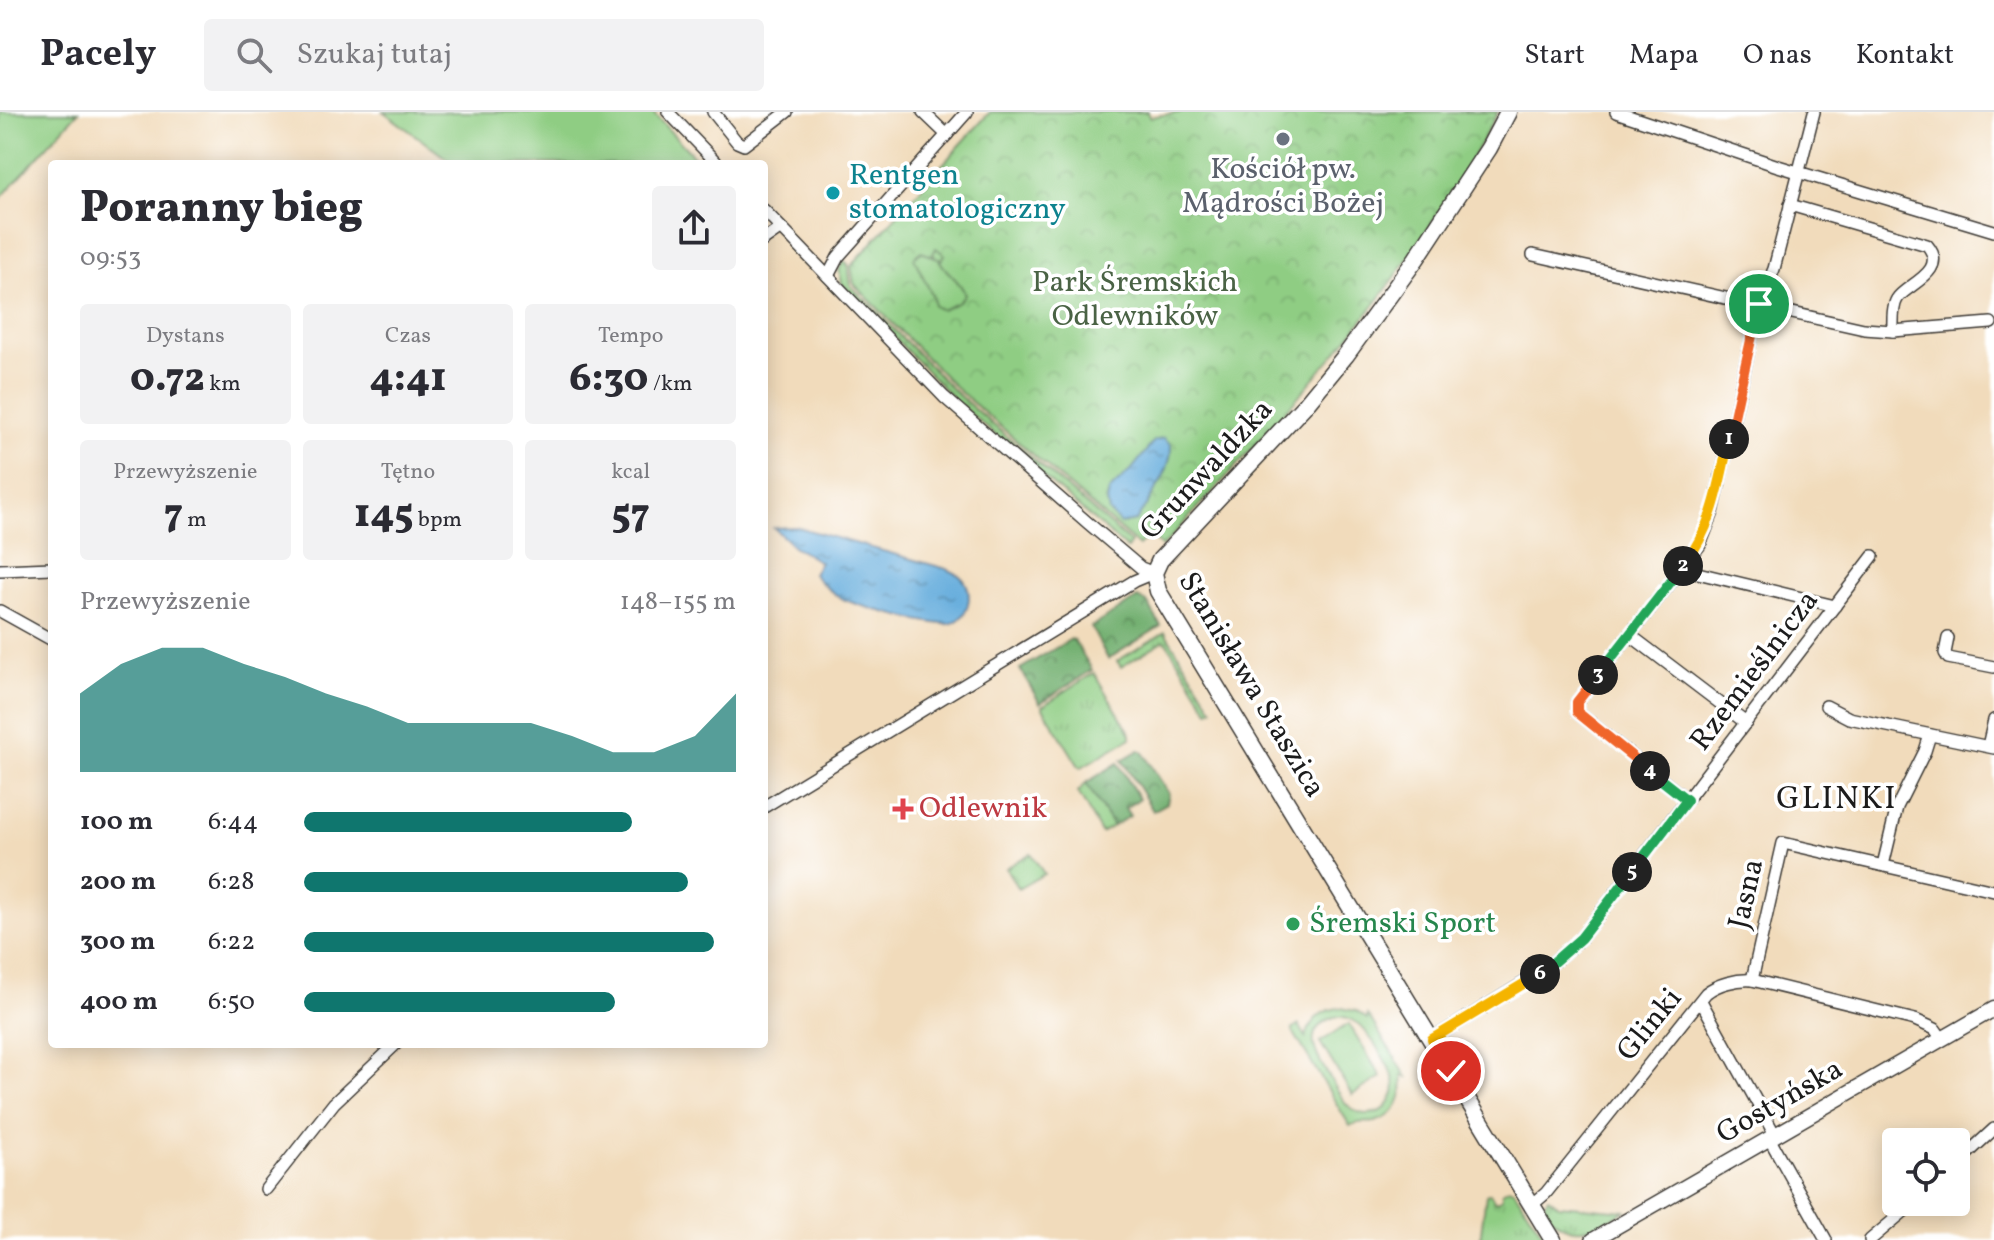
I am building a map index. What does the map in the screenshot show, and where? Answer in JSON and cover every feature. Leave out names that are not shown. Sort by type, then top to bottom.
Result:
[{"type":"main road","name":"Grunwaldzka","points":[[1154,573],[1160,560],[1304,406],[1346,355],[1458,197],[1508,112]]},
{"type":"main road","name":"Stanisława Staszica","points":[[1154,573],[1158,591],[1553,1240]]},
{"type":"street","points":[[668,112],[714,160]]},
{"type":"street","points":[[713,112],[737,142],[744,145],[787,112]]},
{"type":"street","points":[[923,112],[947,135]]},
{"type":"street","points":[[828,276],[838,257],[967,112]]},
{"type":"street","points":[[1616,112],[1798,172],[1994,231]]},
{"type":"street","points":[[1687,800],[1577,712],[1577,702],[1700,545],[1713,512],[1759,304],[1774,269],[1814,112]]},
{"type":"street","points":[[1790,205],[1927,245],[1933,257],[1928,274],[1899,295],[1894,303],[1893,331]]},
{"type":"street","name":"Stanisława Staszica","points":[[768,214],[890,344],[962,414],[1138,565],[1154,573]]},
{"type":"street","points":[[768,237],[781,228]]},
{"type":"street","points":[[1533,255],[1864,329],[1893,331],[1991,323]]},
{"type":"street","name":"Rzemieślnicza","points":[[1432,1039],[1542,972],[1581,938],[1873,556]]},
{"type":"street","points":[[0,570],[48,568]]},
{"type":"street","points":[[1681,569],[1835,606]]},
{"type":"street","name":"Grunwaldzka","points":[[768,805],[1127,585],[1154,573]]},
{"type":"street","points":[[0,611],[48,638]]},
{"type":"street","points":[[1630,635],[1746,723]]},
{"type":"street","points":[[1948,638],[1945,653],[1948,658],[1994,667]]},
{"type":"street","points":[[1826,706],[1849,718],[1991,747],[1994,720]]},
{"type":"street","points":[[1883,865],[1897,807],[1930,735]]},
{"type":"street","name":"Jasna","points":[[1752,980],[1783,843],[1994,891]]},
{"type":"street","name":"Glinki","points":[[1532,1205],[1546,1193],[1713,988],[1740,980],[1752,980],[1915,1020],[1935,1029],[1942,1039]]},
{"type":"street","points":[[1701,1001],[1826,1240]]},
{"type":"street","name":"Gostyńska","points":[[1593,1240],[1994,1009]]},
{"type":"street","points":[[266,1189],[334,1103],[392,1048]]},
{"type":"street","points":[[1970,1151],[1994,1129]]},
{"type":"street","points":[[1870,1240],[1898,1216]]},
{"type":"green space","points":[[0,112],[78,112],[0,199]]},
{"type":"green space","points":[[384,112],[652,112],[697,160],[449,160]]},
{"type":"green space","name":"Park Śremskich Odlewników","points":[[990,112],[1148,112],[1150,117],[1184,112],[1498,112],[1434,220],[1380,297],[1288,408],[1162,547],[1150,535],[1139,546],[958,390],[854,284],[851,266]]},
{"type":"green space","points":[[936,248],[945,255],[939,259],[965,294],[959,302],[942,310],[934,306],[933,297],[914,258],[921,252],[935,257]]},
{"type":"green space","points":[[843,260],[848,264],[851,286],[956,393],[1131,543],[1127,549],[956,401],[842,284],[839,270]]},
{"type":"green space","points":[[1138,598],[1147,602],[1161,626],[1108,659],[1091,627]]},
{"type":"green space","points":[[1165,632],[1213,709],[1209,711],[1165,640],[1121,667],[1117,661]]},
{"type":"green space","points":[[1071,639],[1092,670],[1040,703],[1020,669]]},
{"type":"green space","points":[[1094,673],[1131,738],[1080,768],[1042,706]]},
{"type":"green space","points":[[1139,750],[1169,794],[1167,803],[1153,811],[1122,760]]},
{"type":"green space","points":[[1118,763],[1139,799],[1125,808],[1130,816],[1113,826],[1086,783]]},
{"type":"green space","points":[[1086,783],[1113,826],[1101,833],[1078,792]]},
{"type":"green space","points":[[1031,853],[1044,874],[1018,889],[1006,868]]},
{"type":"green space","points":[[1341,1008],[1356,1011],[1367,1019],[1368,1015],[1407,1077],[1402,1075],[1401,1098],[1394,1110],[1375,1122],[1350,1126],[1292,1030],[1299,1025],[1306,1037],[1319,1016]],"holes":[[[1334,1017],[1352,1019],[1362,1027],[1392,1074],[1395,1089],[1385,1109],[1366,1114],[1352,1109],[1320,1061],[1314,1037],[1317,1029]]]},
{"type":"green space","points":[[1349,1024],[1381,1077],[1352,1095],[1320,1042]]},
{"type":"green space","points":[[1509,1188],[1514,1190],[1547,1240],[1480,1240],[1486,1195],[1490,1193],[1495,1202]]},
{"type":"green space","points":[[1548,1197],[1559,1205],[1625,1211],[1601,1224],[1572,1229],[1563,1226],[1543,1210]]},
{"type":"water","points":[[1164,438],[1171,445],[1171,455],[1159,484],[1136,521],[1120,524],[1109,512],[1109,491],[1154,441]]},
{"type":"water","points":[[797,527],[954,572],[967,585],[968,606],[956,622],[940,624],[895,615],[841,598],[813,574],[820,562],[793,546],[774,528]]},
{"type":"place","name":"Kościół pw. Mądrości Bożej","points":[[1283,139]]},
{"type":"place","name":"Rentgen stomatologiczny","points":[[833,193]]},
{"type":"place","name":"Odlewnik","points":[[903,809]]},
{"type":"place","name":"Śremski Sport","points":[[1293,924]]},
{"type":"district","name":"GLINKI","points":[[1837,800]]},
{"type":"route","points":[[1451,1071],[1432,1039],[1562,957],[1581,938],[1687,800],[1577,712],[1577,702],[1700,545],[1713,512],[1759,304]]}]
